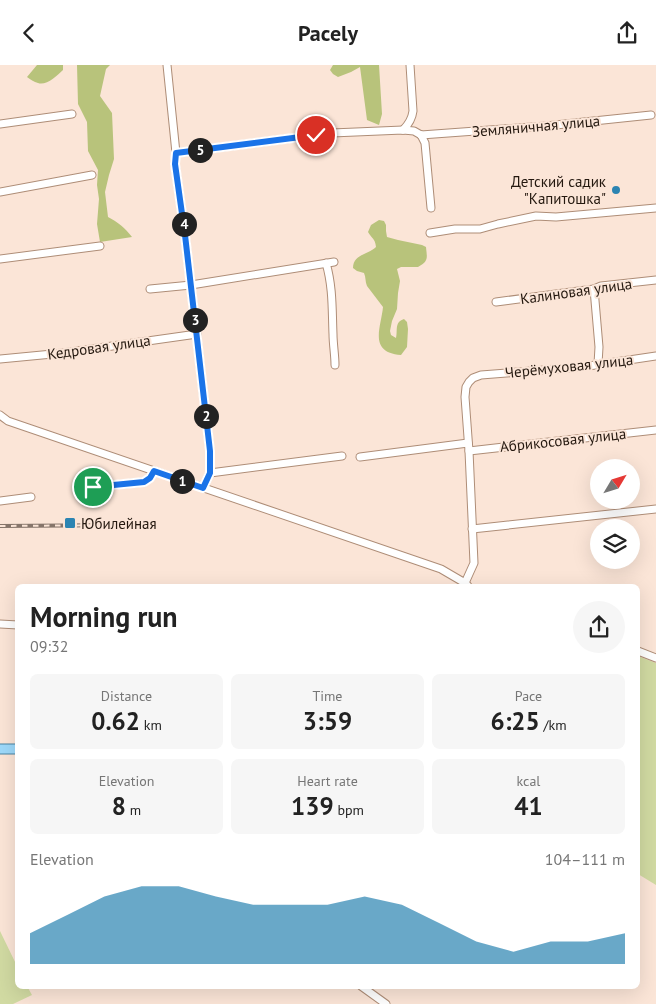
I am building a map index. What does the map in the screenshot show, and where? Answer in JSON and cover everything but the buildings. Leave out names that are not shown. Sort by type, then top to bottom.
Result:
[{"type":"main road","points":[[0,749],[15,749]]},
{"type":"street","points":[[168,65],[176,153],[175,164],[197,334],[211,463],[210,473],[203,488]]},
{"type":"street","points":[[403,129],[409,125],[413,111],[410,65]]},
{"type":"street","points":[[0,124],[72,113]]},
{"type":"street","name":"Земляничная улица","points":[[421,135],[546,126],[651,115]]},
{"type":"street","points":[[176,153],[332,133],[403,129],[414,131],[421,135],[425,143],[431,208]]},
{"type":"street","points":[[0,192],[92,175]]},
{"type":"street","points":[[430,233],[455,229],[480,229],[536,216],[556,217],[656,208]]},
{"type":"street","points":[[0,259],[100,246]]},
{"type":"street","points":[[150,289],[191,285],[330,263],[329,274],[332,296],[335,365]]},
{"type":"street","name":"Калиновая улица","points":[[496,302],[594,289],[601,286],[656,280]]},
{"type":"street","points":[[594,289],[599,347],[598,364]]},
{"type":"street","name":"Кедровая улица","points":[[0,359],[63,353],[197,334]]},
{"type":"street","name":"Черёмуховая улица","points":[[469,447],[465,397],[466,387],[473,378],[482,375],[598,364],[656,356]]},
{"type":"street","points":[[0,415],[8,421],[441,569],[465,584]]},
{"type":"street","name":"Абрикосовая улица","points":[[360,457],[656,430]]},
{"type":"street","points":[[467,584],[474,563],[469,447]]},
{"type":"street","points":[[210,473],[342,456]]},
{"type":"street","points":[[93,487],[144,482],[150,478],[154,471]]},
{"type":"street","points":[[0,501],[31,497]]},
{"type":"street","points":[[472,529],[656,509]]},
{"type":"street","points":[[0,624],[15,625]]},
{"type":"street","points":[[640,652],[656,658]]},
{"type":"street","points":[[365,989],[386,1004]]},
{"type":"green space","points":[[37,65],[63,65],[63,70],[55,78],[41,84],[27,77]]},
{"type":"green space","points":[[77,65],[110,65],[106,69],[100,96],[112,113],[114,159],[105,192],[108,217],[121,225],[132,237],[100,242],[97,224],[99,199],[97,185],[98,170],[88,151],[87,122],[78,104]]},
{"type":"green space","points":[[333,65],[379,65],[382,114],[379,125],[367,120],[360,67],[338,77],[330,70]]},
{"type":"green space","points":[[379,220],[384,221],[386,225],[387,237],[426,247],[426,259],[422,265],[397,269],[400,281],[397,309],[390,331],[391,335],[396,338],[399,322],[404,319],[407,322],[407,347],[401,355],[391,353],[380,344],[379,331],[383,307],[367,286],[364,273],[353,268],[358,257],[376,247],[374,240],[368,232],[371,225]]},
{"type":"green space","points":[[640,657],[656,663],[656,885],[640,875]]},
{"type":"green space","points":[[0,931],[15,962],[15,989],[29,989],[32,995],[13,1004],[0,1004]]},
{"type":"railway","points":[[0,526],[131,525]]},
{"type":"place","name":"Детский садик \"Капитошка\"","points":[[616,190]]},
{"type":"place","name":"Юбилейная","points":[[70,523]]},
{"type":"route","points":[[93,487],[144,482],[150,478],[154,471],[203,488],[210,473],[211,463],[203,385],[175,164],[176,153],[316,135]]}]
